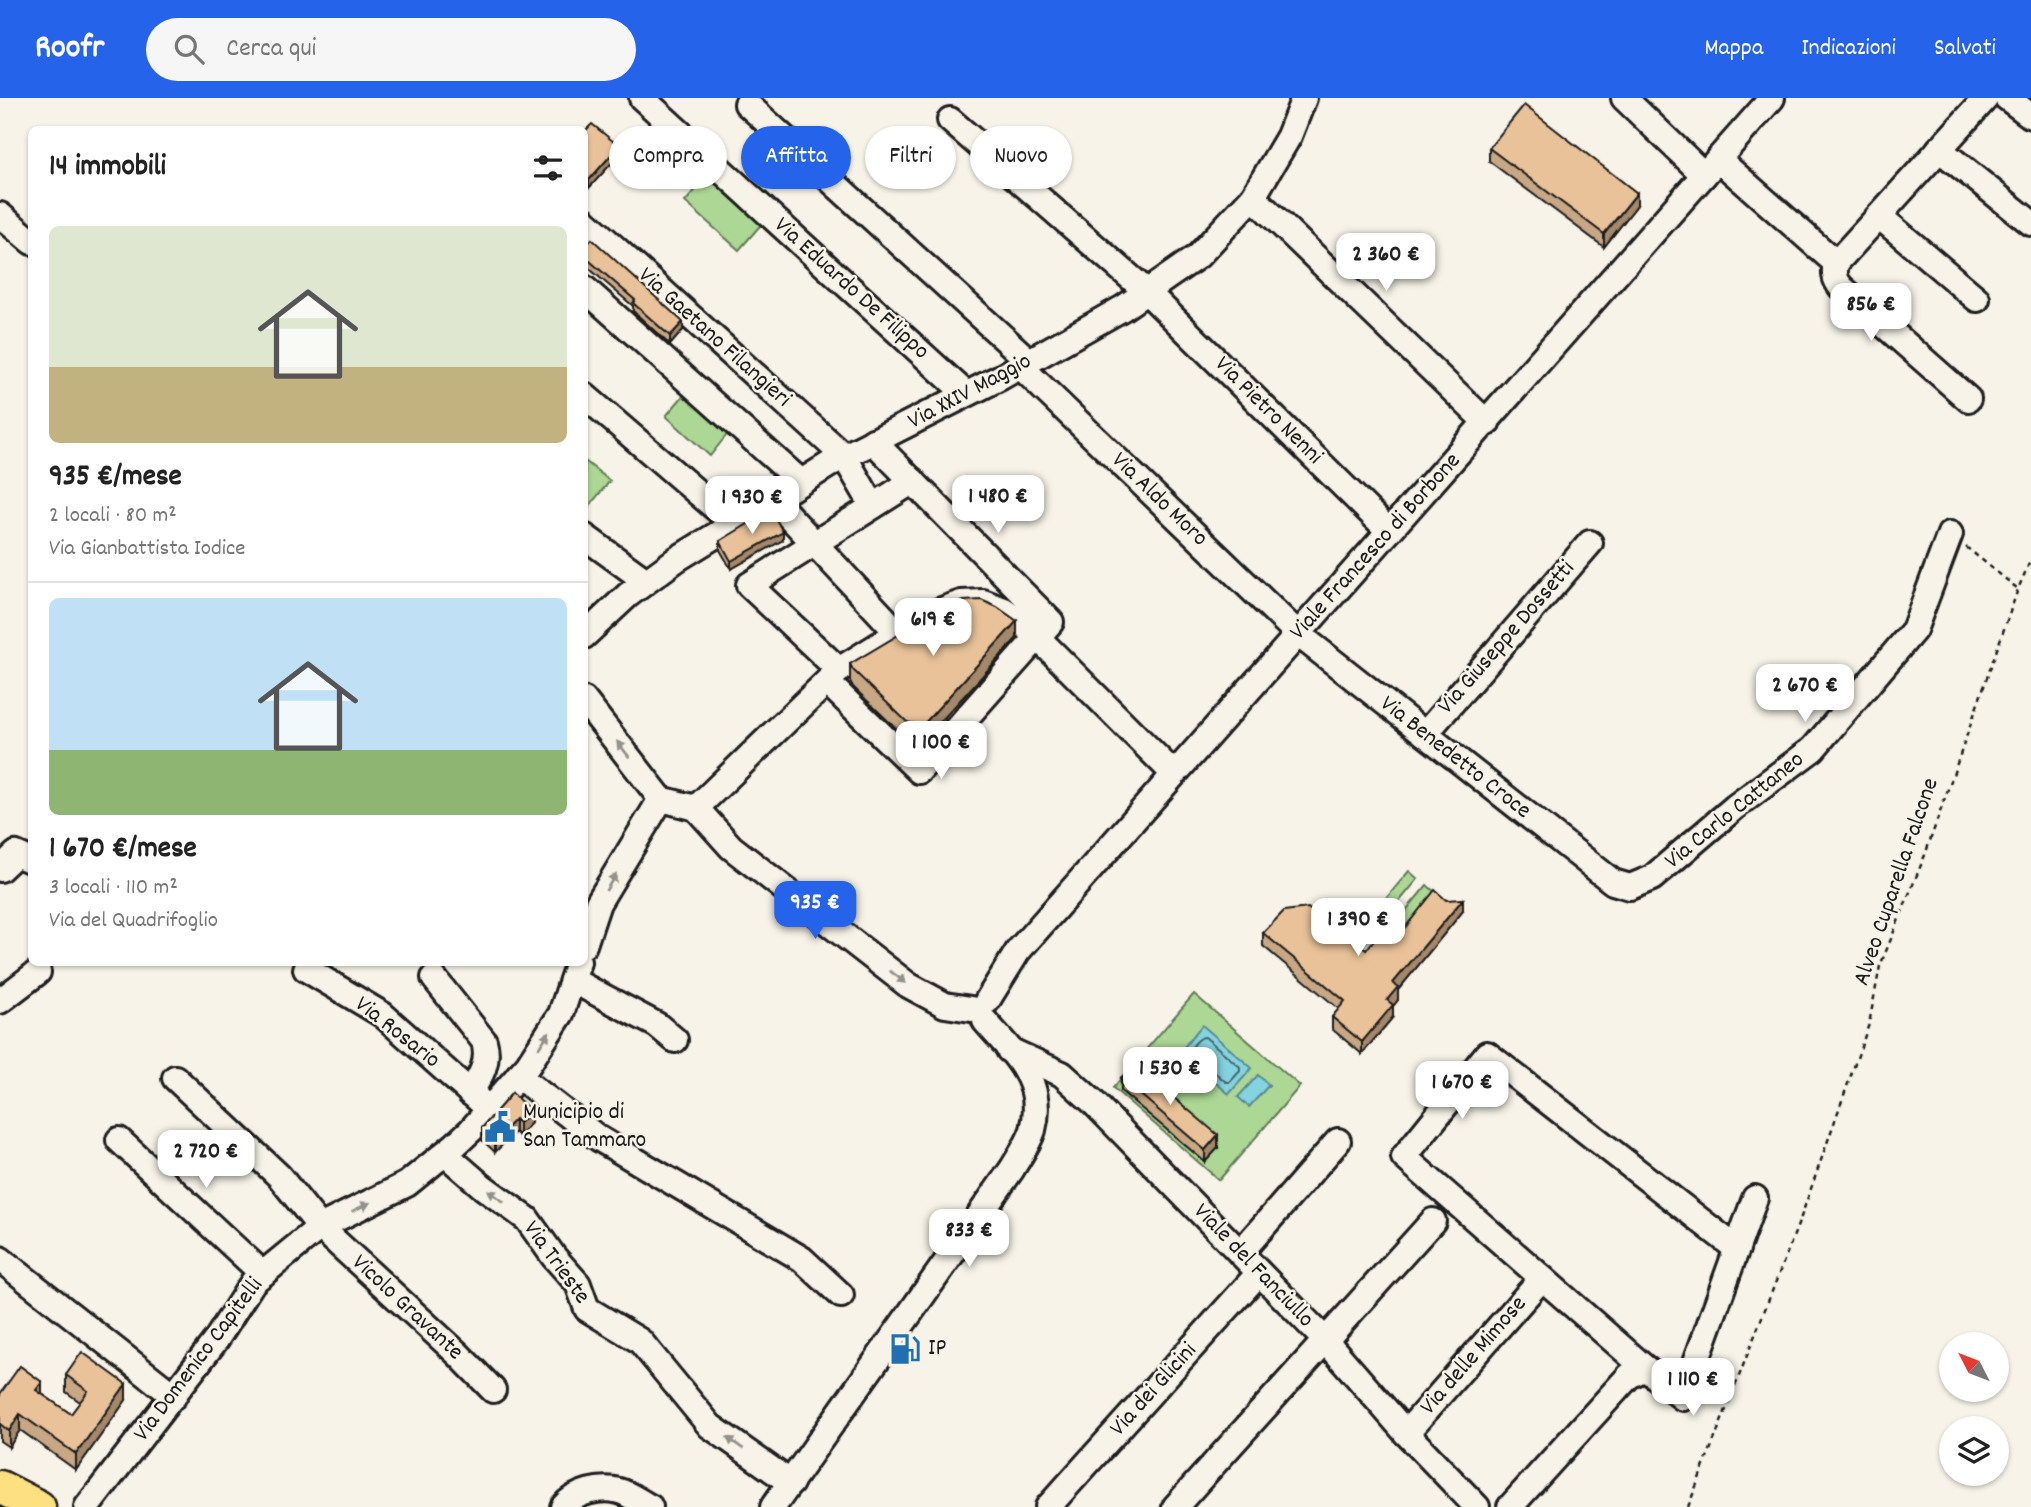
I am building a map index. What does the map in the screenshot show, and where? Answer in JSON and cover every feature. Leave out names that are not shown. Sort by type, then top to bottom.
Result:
[{"type":"main road","points":[[2,1491],[39,1507]]},
{"type":"street","name":"Via Eduardo De Filippo","points":[[642,98],[966,394]]},
{"type":"street","name":"Via XXIV Maggio","points":[[588,632],[646,581],[773,499],[844,456],[1024,364],[1123,308],[1198,256],[1253,197],[1289,136],[1304,98]]},
{"type":"street","points":[[1624,98],[1836,263]]},
{"type":"street","name":"Viale Francesco di Borbone","points":[[981,1010],[1018,951],[1772,98]]},
{"type":"street","points":[[1968,399],[1841,287],[1835,272],[1836,263],[1986,98]]},
{"type":"street","points":[[2007,98],[2031,116]]},
{"type":"street","name":"Via Aldo Moro","points":[[747,104],[1024,364],[1298,634]]},
{"type":"street","name":"Via Pietro Nenni","points":[[950,120],[1146,291],[1390,531]]},
{"type":"street","points":[[1939,149],[2031,223]]},
{"type":"street","points":[[1253,197],[1487,423]]},
{"type":"street","points":[[0,215],[28,239]]},
{"type":"street","points":[[1879,216],[1977,299]]},
{"type":"street","name":"Via Gaetano Filangieri","points":[[588,224],[844,456],[873,506]]},
{"type":"street","points":[[588,292],[801,482]]},
{"type":"street","points":[[588,398],[734,524]]},
{"type":"street","points":[[873,441],[913,481],[1051,622],[919,771],[749,585],[913,481]]},
{"type":"street","points":[[773,499],[898,633]]},
{"type":"street","name":"Via Carlo Cattaneo","points":[[1613,882],[1630,887],[1652,878],[1735,807],[1814,749],[1914,630],[1950,534]]},
{"type":"street","points":[[588,539],[646,581]]},
{"type":"street","name":"Via Giuseppe Dossetti","points":[[1424,734],[1590,543]]},
{"type":"street","points":[[696,808],[833,676],[898,633],[961,603],[983,602],[1004,610],[1022,622],[1174,774]]},
{"type":"street","name":"Via Benedetto Croce","points":[[1298,634],[1613,882]]},
{"type":"street","points":[[588,705],[661,799],[696,808],[731,846],[908,985],[945,1005],[981,1010],[1022,1065],[1037,1094],[1033,1132],[1012,1169],[773,1507]]},
{"type":"street","points":[[588,931],[598,903],[661,799]]},
{"type":"street","points":[[0,869],[16,854],[28,859]]},
{"type":"street","name":"Via Rosario","points":[[308,966],[306,969],[383,1014],[479,1101]]},
{"type":"street","points":[[575,971],[657,1025],[675,1040]]},
{"type":"street","name":"Via Domenico Capitelli","points":[[88,1507],[216,1340],[253,1282],[320,1227],[407,1184],[463,1138],[479,1101],[518,1076],[561,1014],[575,971]]},
{"type":"street","points":[[0,1001],[38,972]]},
{"type":"street","points":[[435,978],[484,1041],[488,1054],[482,1074],[479,1101]]},
{"type":"street","name":"Viale del Fanciullo","points":[[1009,1050],[1062,1074],[1092,1101],[1326,1341],[1406,1433],[1477,1507]]},
{"type":"street","points":[[1737,1249],[1487,1054],[1404,1157],[1645,1368],[1683,1398],[1737,1249],[1755,1198]]},
{"type":"street","points":[[518,1076],[598,1138],[802,1259],[841,1295]]},
{"type":"street","name":"Vicolo Gravante","points":[[175,1078],[279,1176],[320,1227],[458,1354],[493,1390]]},
{"type":"street","points":[[119,1140],[263,1274]]},
{"type":"street","points":[[1240,1253],[1338,1141]]},
{"type":"street","name":"Via Trieste","points":[[445,1154],[483,1187],[527,1219],[554,1258],[578,1284],[587,1309],[640,1342],[710,1426],[791,1483]]},
{"type":"street","points":[[1175,1507],[1433,1221]]},
{"type":"street","points":[[0,1259],[174,1396]]},
{"type":"street","name":"Via dei Glicini","points":[[1048,1507],[1259,1273]]},
{"type":"street","name":"Via delle Mimose","points":[[1406,1433],[1542,1278]]},
{"type":"street","points":[[1510,1507],[1629,1376],[1645,1368]]},
{"type":"street","points":[[562,1507],[580,1493],[598,1490],[619,1491],[649,1507]]},
{"type":"path","points":[[1950,534],[2018,589]]},
{"type":"path","name":"Alveo Cuparella Falcone","points":[[1688,1507],[1801,1217],[1868,1024],[1880,966],[1925,855],[2018,589],[2031,559]]},
{"type":"green space","points":[[727,186],[765,220],[739,250],[685,202],[696,189],[727,189]]},
{"type":"green space","points":[[689,389],[733,427],[710,456],[666,416]]},
{"type":"green space","points":[[588,463],[610,481],[588,507]]},
{"type":"green space","points":[[1409,871],[1418,879],[1383,921],[1374,913]]},
{"type":"green space","points":[[1427,885],[1436,893],[1401,935],[1392,927]]},
{"type":"green space","points":[[1361,918],[1375,930],[1362,946],[1331,921]]},
{"type":"green space","points":[[1194,994],[1300,1086],[1219,1180],[1113,1088]]},
{"type":"water","points":[[1202,1025],[1252,1068],[1229,1094],[1180,1052]]},
{"type":"water","points":[[1258,1075],[1269,1085],[1249,1107],[1238,1097]]},
{"type":"building","points":[[1524,105],[1637,193],[1604,234],[1489,148]]},
{"type":"building","points":[[592,124],[609,138],[609,157],[588,179],[588,128]]},
{"type":"building","points":[[592,239],[683,322],[670,336],[633,303],[635,300],[588,259],[588,243]]},
{"type":"building","points":[[771,510],[783,532],[731,561],[720,541]]},
{"type":"building","points":[[981,600],[1017,621],[922,726],[907,722],[853,670],[850,664],[942,609],[964,601]]},
{"type":"building","points":[[1435,890],[1446,900],[1463,899],[1393,983],[1398,987],[1387,1000],[1393,1005],[1362,1042],[1332,1017],[1345,1001],[1263,933],[1284,911],[1308,908],[1325,923],[1333,923],[1366,950],[1390,920],[1403,930]]},
{"type":"building","points":[[1134,1064],[1218,1135],[1205,1150],[1121,1078]]},
{"type":"building","points":[[512,1093],[531,1111],[519,1123],[515,1119],[495,1140],[482,1128]]},
{"type":"building","points":[[82,1352],[126,1384],[76,1454],[20,1414],[9,1431],[0,1424],[0,1394],[20,1366],[42,1382],[36,1390],[71,1414],[88,1391],[66,1375]]},
{"type":"place","name":"Municipio di San Tammaro","points":[[500,1127]]},
{"type":"place","name":"IP","points":[[905,1349]]}]
